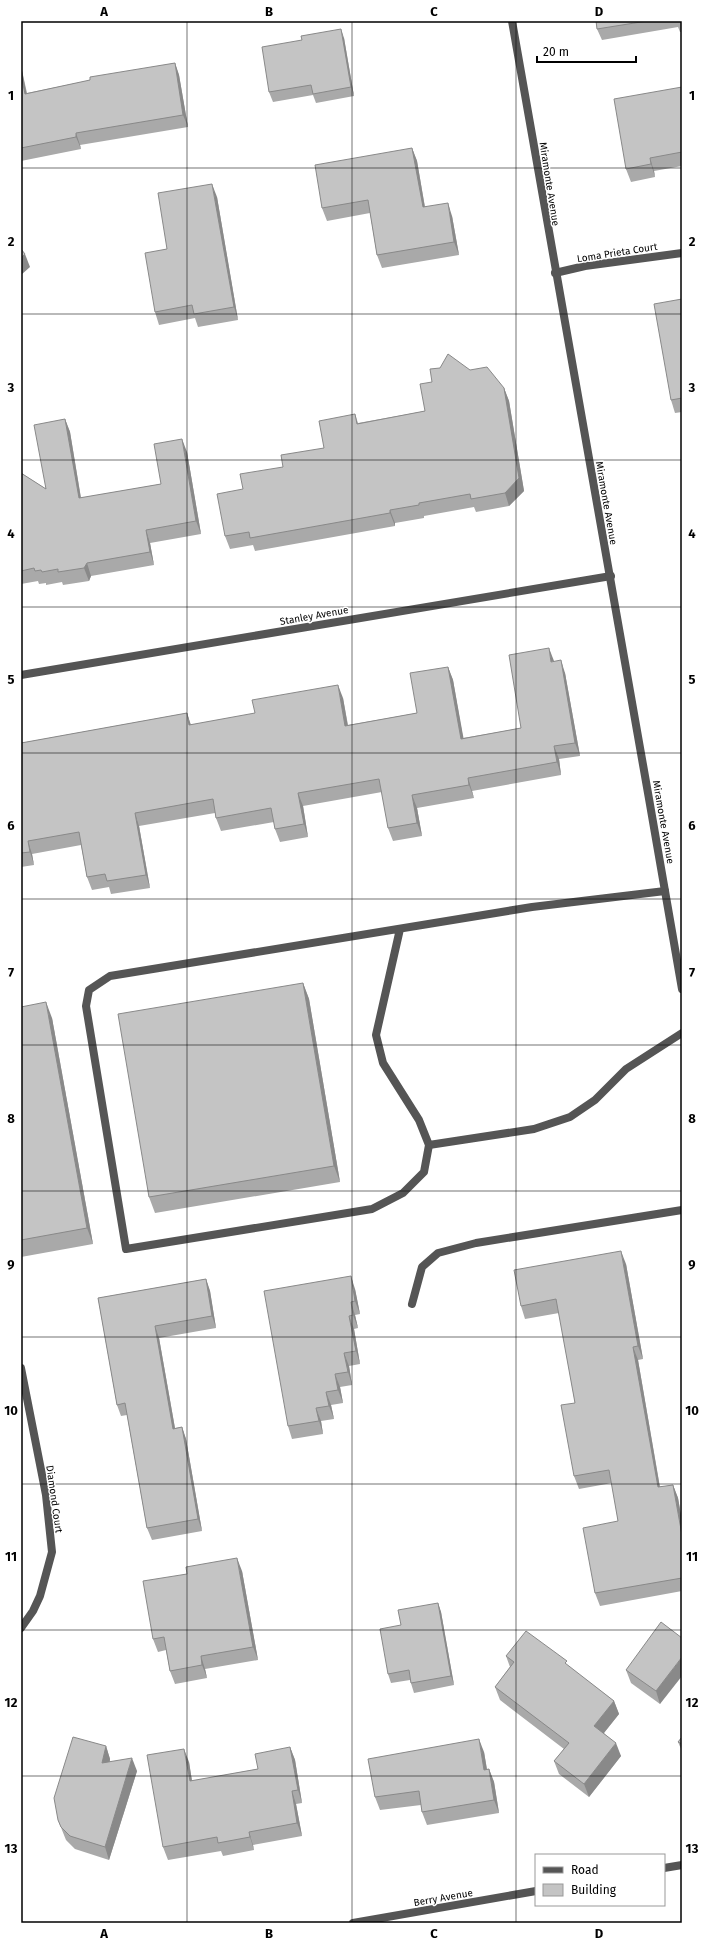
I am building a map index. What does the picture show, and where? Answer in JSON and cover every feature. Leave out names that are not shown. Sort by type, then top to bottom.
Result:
[{"type":"street","name":"Miramonte Avenue","points":[[512,21],[555,273],[611,576],[682,989]]},
{"type":"street","name":"Loma Prieta Court","points":[[555,273],[585,266],[682,253]]},
{"type":"street","name":"Stanley Avenue","points":[[21,675],[611,576]]},
{"type":"street","points":[[400,929],[376,1035],[383,1064],[419,1120],[429,1145],[424,1172],[403,1193],[372,1210],[126,1249],[86,1006],[89,990],[110,976],[400,929],[532,908],[665,891]]},
{"type":"street","points":[[429,1145],[534,1129],[570,1117],[595,1100],[626,1069],[682,1033]]},
{"type":"street","points":[[412,1304],[422,1267],[438,1253],[476,1243],[682,1210]]},
{"type":"street","name":"Diamond Court","points":[[21,1368],[46,1495],[52,1552],[40,1596],[33,1611],[21,1628]]},
{"type":"street","points":[[665,1868],[682,1865]]},
{"type":"street","name":"Berry Avenue","points":[[353,1923],[535,1891]]},
{"type":"building","points":[[596,21],[647,21],[597,29]]},
{"type":"building","points":[[341,29],[351,87],[313,94],[311,85],[269,92],[262,47],[302,40],[301,36]]},
{"type":"building","points":[[175,63],[183,115],[76,133],[76,137],[21,148],[21,75],[25,94],[90,80],[90,77]]},
{"type":"building","points":[[682,87],[682,152],[650,158],[651,164],[626,169],[614,99]]},
{"type":"building","points":[[412,148],[423,207],[448,203],[454,242],[377,255],[368,200],[322,208],[315,165]]},
{"type":"building","points":[[212,184],[234,307],[194,314],[192,305],[155,312],[145,253],[167,249],[158,193]]},
{"type":"building","points":[[21,249],[25,254],[21,258]]},
{"type":"building","points":[[682,299],[682,398],[671,400],[654,304]]},
{"type":"building","points":[[448,354],[470,370],[487,367],[504,388],[519,478],[505,493],[471,499],[470,494],[419,503],[419,505],[390,510],[390,513],[250,538],[249,532],[225,536],[217,494],[243,489],[240,474],[283,467],[281,455],[324,448],[319,421],[355,414],[357,424],[425,411],[420,384],[432,382],[430,369],[440,368]]},
{"type":"building","points":[[65,419],[79,498],[161,484],[154,444],[182,439],[196,521],[146,530],[150,552],[87,563],[84,568],[58,572],[58,569],[42,572],[41,570],[35,571],[34,568],[21,571],[21,473],[46,489],[34,425]]},
{"type":"building","points":[[549,648],[551,662],[561,660],[575,743],[554,746],[557,762],[468,778],[469,785],[412,795],[417,823],[388,828],[379,779],[298,793],[304,824],[275,829],[271,808],[216,818],[213,799],[135,813],[146,875],[107,881],[105,874],[87,877],[79,832],[28,841],[30,852],[21,853],[21,743],[187,713],[189,725],[255,713],[252,700],[338,685],[345,726],[417,713],[410,673],[448,667],[461,739],[521,728],[509,655]]},
{"type":"building","points":[[303,983],[334,1166],[149,1197],[118,1014]]},
{"type":"building","points":[[46,1002],[87,1228],[21,1240],[21,1007]]},
{"type":"building","points":[[621,1251],[638,1346],[633,1347],[658,1487],[673,1485],[682,1535],[682,1578],[595,1593],[583,1528],[618,1521],[609,1470],[574,1476],[561,1405],[575,1403],[556,1299],[521,1306],[514,1270]]},
{"type":"building","points":[[351,1276],[355,1301],[351,1302],[353,1315],[349,1316],[356,1351],[344,1353],[348,1372],[335,1374],[338,1390],[326,1392],[329,1406],[316,1408],[319,1421],[288,1426],[264,1291]]},
{"type":"building","points":[[206,1279],[212,1316],[155,1326],[173,1429],[182,1427],[198,1519],[147,1528],[125,1403],[117,1405],[98,1298]]},
{"type":"building","points":[[237,1558],[253,1647],[201,1656],[202,1665],[170,1671],[164,1637],[153,1639],[143,1581],[187,1574],[186,1567]]},
{"type":"building","points":[[438,1603],[451,1676],[411,1683],[409,1670],[388,1674],[380,1629],[401,1625],[398,1610]]},
{"type":"building","points":[[661,1622],[682,1638],[682,1657],[656,1691],[626,1670]]},
{"type":"building","points":[[526,1631],[567,1661],[565,1663],[614,1701],[594,1726],[616,1743],[584,1784],[554,1761],[569,1743],[495,1687],[514,1662],[506,1656]]},
{"type":"building","points":[[73,1737],[106,1746],[102,1763],[132,1758],[105,1847],[70,1836],[61,1827],[58,1820],[54,1798]]},
{"type":"building","points":[[682,1737],[682,1744],[678,1742]]},
{"type":"building","points":[[479,1739],[484,1770],[489,1769],[494,1800],[422,1812],[419,1791],[375,1797],[368,1759]]},
{"type":"building","points":[[290,1747],[298,1790],[292,1791],[297,1823],[249,1832],[250,1837],[218,1843],[217,1837],[163,1847],[147,1755],[184,1749],[190,1781],[258,1769],[255,1754]]}]
